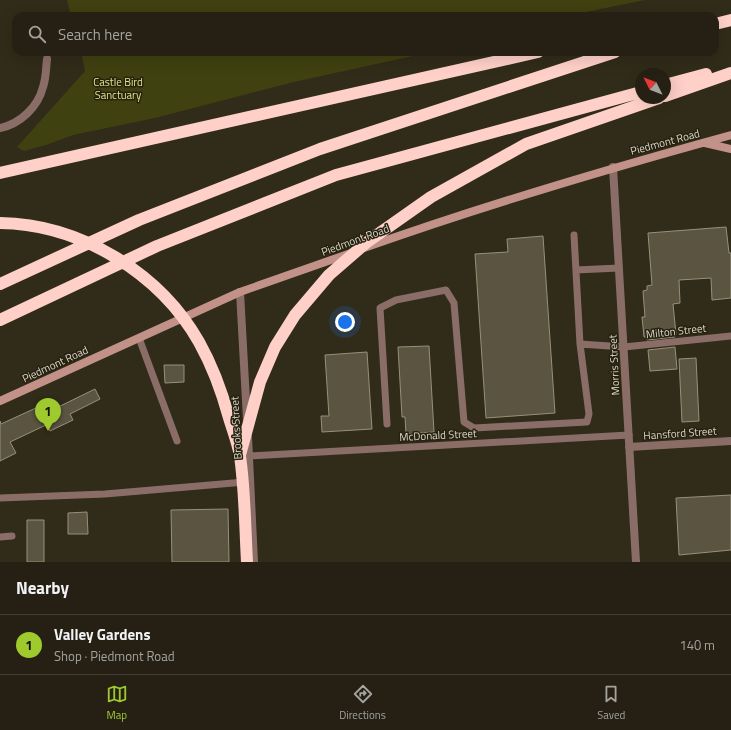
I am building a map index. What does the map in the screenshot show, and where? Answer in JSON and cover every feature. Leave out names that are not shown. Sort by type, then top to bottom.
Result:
[{"type":"highway","points":[[719,23],[731,20]]},
{"type":"highway","points":[[0,173],[520,56]]},
{"type":"highway","points":[[0,284],[139,220],[320,149],[602,56]]},
{"type":"highway","points":[[671,83],[731,67]]},
{"type":"highway","points":[[671,94],[731,73]]},
{"type":"highway","points":[[0,320],[157,246],[336,175],[635,94]]},
{"type":"highway","points":[[247,562],[244,456],[260,382],[275,347],[295,315],[329,275],[367,242],[431,197],[483,167],[526,144],[642,104]]},
{"type":"highway","points":[[0,223],[33,226],[66,235],[96,247],[120,260],[152,284],[171,303],[199,341],[206,354],[216,374],[244,456]]},
{"type":"street","points":[[0,128],[8,126],[24,117],[38,101],[43,87],[47,59]]},
{"type":"street","name":"Piedmont Road","points":[[0,401],[240,292],[446,219],[613,168],[731,135]]},
{"type":"street","points":[[704,143],[731,149]]},
{"type":"street","name":"Morris Street","points":[[613,168],[636,562]]},
{"type":"street","name":"Brooks Street","points":[[240,292],[244,456],[250,482],[254,562]]},
{"type":"street","name":"Hansford Street","points":[[629,448],[731,441]]},
{"type":"lane","points":[[387,424],[380,308],[396,300],[446,290],[454,303],[464,422],[474,428],[587,422],[589,414],[580,344],[574,235]]},
{"type":"lane","points":[[576,270],[619,268]]},
{"type":"lane","name":"Milton Street","points":[[580,344],[624,347],[731,336]]},
{"type":"lane","points":[[139,338],[177,441]]},
{"type":"lane","name":"McDonald Street","points":[[244,456],[629,435]]},
{"type":"lane","points":[[0,498],[113,493],[250,482]]},
{"type":"lane","points":[[0,537],[12,536]]},
{"type":"green space","points":[[67,0],[645,0],[586,12],[70,12]]},
{"type":"green space","name":"Castle Bird Sanctuary","points":[[82,56],[413,56],[294,82],[155,118],[73,135],[24,151],[17,147],[85,71]]},
{"type":"building","points":[[726,227],[729,253],[731,253],[731,298],[712,300],[711,278],[679,280],[680,303],[673,304],[675,337],[647,340],[647,337],[644,337],[642,317],[645,317],[643,291],[647,290],[647,286],[652,285],[648,233]]},
{"type":"building","points":[[543,236],[555,413],[486,418],[475,254],[508,252],[507,239]]},
{"type":"building","points":[[429,346],[434,432],[406,434],[405,417],[402,417],[398,347]]},
{"type":"building","points":[[675,347],[677,369],[650,371],[648,350]]},
{"type":"building","points":[[367,352],[372,429],[322,432],[321,416],[329,416],[325,355]]},
{"type":"building","points":[[696,358],[699,421],[682,422],[679,359]]},
{"type":"building","points":[[164,365],[184,365],[184,382],[165,383]]},
{"type":"building","points":[[95,389],[100,399],[70,414],[73,420],[50,431],[42,415]]},
{"type":"building","points":[[38,407],[46,425],[10,442],[16,453],[0,461],[0,421],[1,424]]},
{"type":"building","points":[[731,495],[731,550],[679,555],[676,498]]},
{"type":"building","points":[[228,509],[229,562],[172,562],[171,510]]},
{"type":"building","points":[[87,512],[88,534],[68,534],[68,513]]},
{"type":"building","points":[[27,520],[44,520],[44,562],[27,562]]},
{"type":"place","name":"Valley Gardens","points":[[48,431]]}]
